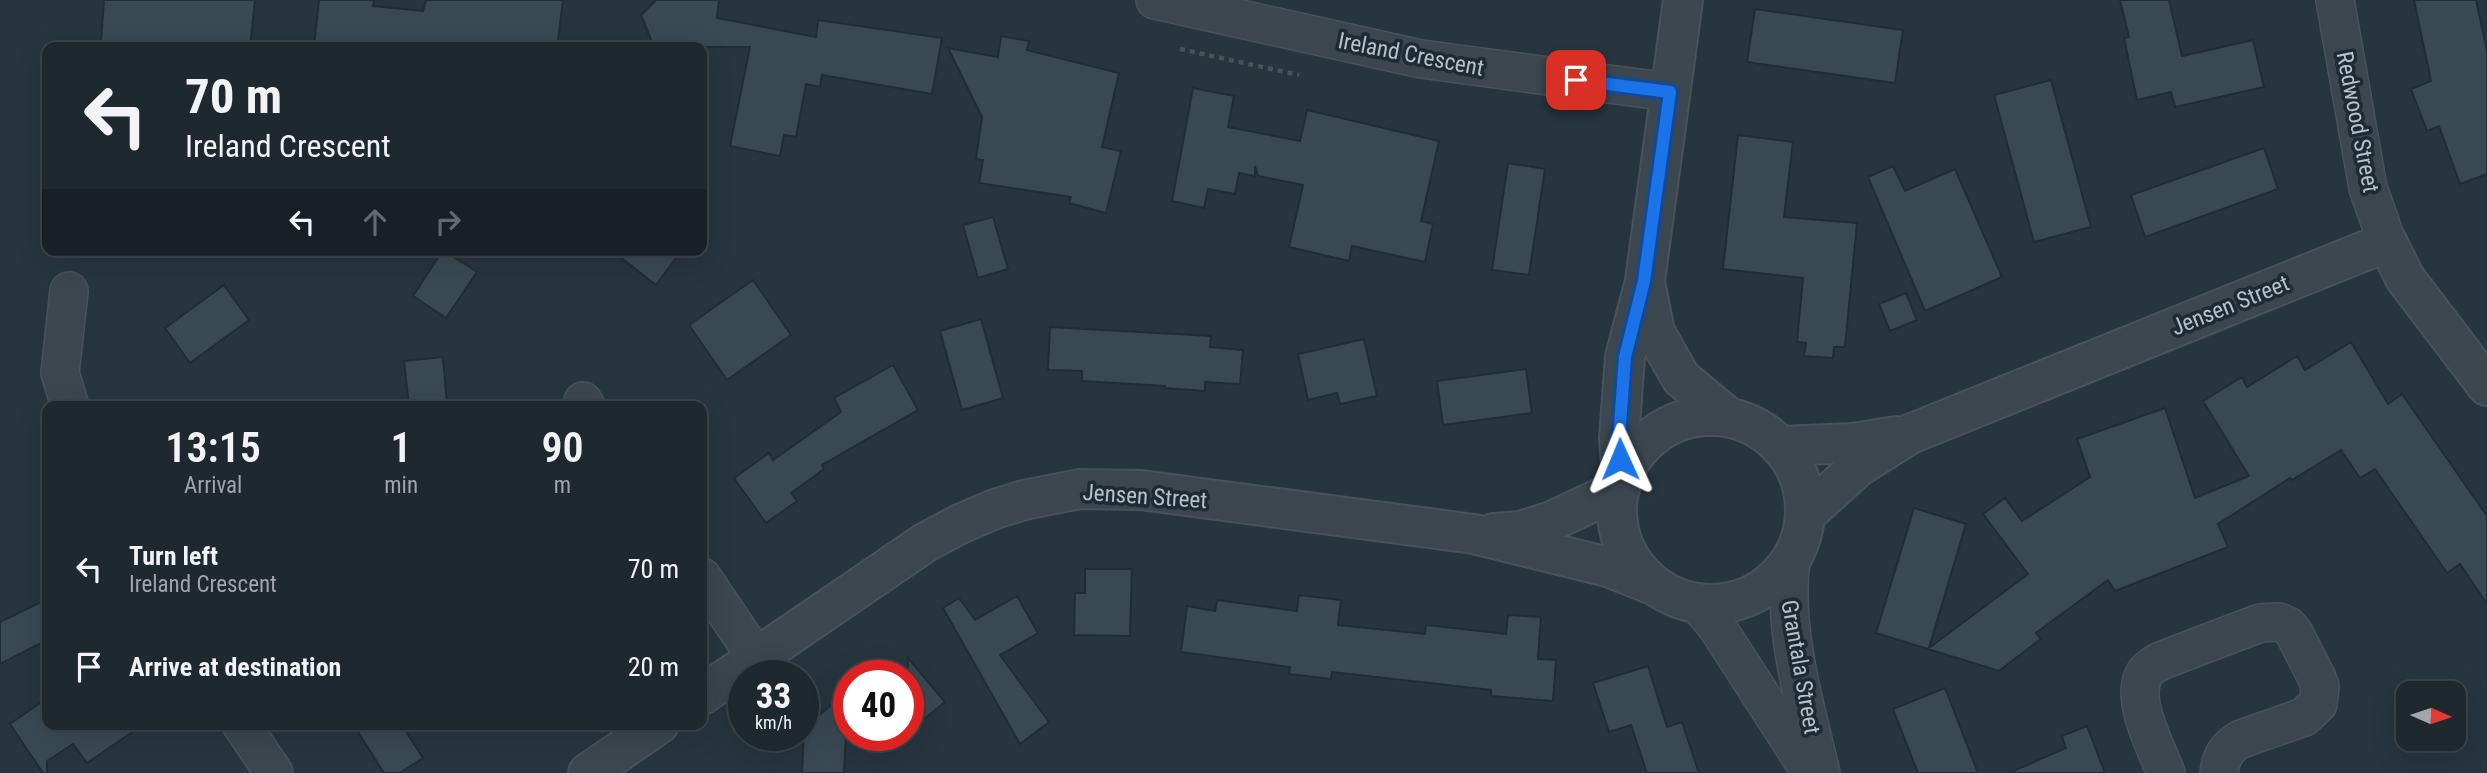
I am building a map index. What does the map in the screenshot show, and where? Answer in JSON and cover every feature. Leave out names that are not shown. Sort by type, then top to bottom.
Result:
[{"type":"street","name":"Ireland Crescent","points":[[1155,0],[1421,58],[1670,92]]},
{"type":"street","points":[[1621,485],[1636,454],[1657,433],[1684,419],[1714,415],[1728,417],[1757,427],[1781,446],[1790,458],[1802,485],[1805,515],[1799,546],[1771,583],[1744,599],[1698,604],[1669,594],[1656,586],[1634,564],[1621,536],[1618,513],[1621,485],[1619,438],[1625,357],[1644,281],[1683,0]]},
{"type":"street","name":"Redwood Street","points":[[2335,0],[2368,188],[2386,242]]},
{"type":"street","points":[[2386,242],[2406,278],[2487,386]]},
{"type":"street","name":"Jensen Street","points":[[1805,515],[1858,467],[1910,434],[2386,242]]},
{"type":"street","points":[[1644,281],[1655,332],[1668,359],[1681,378],[1728,417]]},
{"type":"street","points":[[68,401],[60,373],[69,291]]},
{"type":"street","name":"Jensen Street","points":[[1781,446],[1853,443],[1910,434]]},
{"type":"street","name":"Jensen Street","points":[[1474,534],[1521,531],[1591,505],[1621,485]]},
{"type":"street","name":"Jensen Street","points":[[707,691],[926,542],[995,509],[1080,489],[1141,490],[1474,534],[1608,567],[1656,586]]},
{"type":"street","name":"Grantala Street","points":[[1791,559],[1789,618],[1821,773]]},
{"type":"street","points":[[707,584],[756,657]]},
{"type":"street","name":"Grantala Street","points":[[1698,604],[1717,628],[1811,773]]},
{"type":"street","points":[[2166,773],[2143,710],[2141,698],[2144,674],[2163,660],[2260,623],[2279,622],[2294,633],[2316,676],[2320,686],[2318,704],[2304,717],[2241,738],[2232,744],[2225,751],[2219,773]]},
{"type":"street","points":[[245,730],[274,773]]},
{"type":"street","points":[[588,773],[650,730]]},
{"type":"path","points":[[1180,49],[1299,75]]},
{"type":"building","points":[[104,0],[255,0],[251,42],[101,41]]},
{"type":"building","points":[[319,0],[374,0],[373,6],[423,11],[426,0],[563,0],[558,42],[315,42]]},
{"type":"building","points":[[656,0],[719,0],[717,18],[816,37],[818,20],[942,38],[932,94],[822,75],[820,87],[806,84],[796,137],[784,135],[780,156],[730,146],[750,47],[707,47],[707,42],[652,42],[641,15]]},
{"type":"building","points":[[2120,0],[2169,0],[2182,56],[2253,40],[2264,87],[2175,107],[2171,92],[2137,100],[2124,38],[2129,37]]},
{"type":"building","points":[[2414,0],[2476,0],[2487,51],[2487,174],[2460,184],[2439,126],[2427,131],[2411,89],[2431,81]]},
{"type":"building","points":[[1755,9],[1903,30],[1895,83],[1747,62]]},
{"type":"building","points":[[1001,36],[1029,41],[1027,50],[1119,73],[1102,147],[1121,151],[1106,213],[1069,203],[1071,197],[979,183],[983,160],[976,159],[982,117],[948,48],[998,57]]},
{"type":"building","points":[[2051,80],[2091,227],[2034,242],[1994,95]]},
{"type":"building","points":[[1193,88],[1234,96],[1228,127],[1300,141],[1307,110],[1439,141],[1421,221],[1433,224],[1425,262],[1352,246],[1349,261],[1289,247],[1303,185],[1258,176],[1255,166],[1255,176],[1239,173],[1235,194],[1208,189],[1204,208],[1172,201]]},
{"type":"building","points":[[1738,135],[1793,142],[1784,217],[1857,223],[1845,347],[1834,347],[1833,358],[1804,356],[1806,343],[1797,342],[1803,278],[1723,269]]},
{"type":"building","points":[[2264,148],[2278,189],[2145,237],[2131,195]]},
{"type":"building","points":[[1508,163],[1545,169],[1529,275],[1492,270]]},
{"type":"building","points":[[1893,166],[1905,191],[1955,169],[2002,277],[1925,311],[1868,177]]},
{"type":"building","points":[[993,217],[1008,269],[978,278],[963,225]]},
{"type":"building","points":[[439,256],[452,256],[477,272],[446,318],[413,296]]},
{"type":"building","points":[[619,256],[678,256],[656,285]]},
{"type":"building","points":[[753,280],[791,335],[727,380],[689,325]]},
{"type":"building","points":[[224,285],[249,320],[190,363],[165,328]]},
{"type":"building","points":[[1906,293],[1917,320],[1890,331],[1879,304]]},
{"type":"building","points":[[981,319],[1003,398],[962,410],[940,331]]},
{"type":"building","points":[[1050,327],[1211,336],[1210,347],[1243,350],[1240,384],[1205,382],[1205,391],[1082,381],[1082,371],[1048,370]]},
{"type":"building","points":[[1364,339],[1377,396],[1340,404],[1337,393],[1308,400],[1298,354]]},
{"type":"building","points":[[2351,342],[2388,404],[2402,394],[2487,516],[2487,604],[2460,564],[2447,573],[2375,469],[2360,478],[2341,450],[2292,480],[2290,478],[2218,524],[2228,547],[2115,591],[2108,580],[2036,633],[2041,639],[1999,671],[1876,633],[1914,508],[1966,524],[1929,648],[2028,574],[1983,514],[2005,498],[2022,521],[2090,477],[2077,439],[2165,408],[2195,498],[2249,476],[2203,401],[2242,377],[2247,387],[2297,356],[2305,370]]},
{"type":"building","points":[[443,357],[447,401],[408,401],[404,361]]},
{"type":"building","points":[[893,365],[918,410],[822,465],[824,469],[791,493],[797,501],[766,523],[734,478],[769,453],[773,460],[841,412],[834,398]]},
{"type":"building","points":[[1526,369],[1532,413],[1443,425],[1437,381]]},
{"type":"building","points":[[1085,569],[1132,569],[1130,636],[1074,635],[1075,593],[1085,593]]},
{"type":"building","points":[[1299,595],[1341,600],[1338,625],[1425,634],[1426,625],[1506,634],[1508,615],[1541,617],[1538,659],[1556,660],[1553,701],[1491,696],[1491,690],[1332,672],[1331,679],[1289,674],[1290,667],[1181,652],[1187,606],[1215,611],[1217,600],[1297,611]]},
{"type":"building","points":[[1017,596],[1038,633],[1000,655],[1049,722],[1020,744],[943,608],[959,598],[975,620]]},
{"type":"building","points":[[42,601],[42,643],[0,664],[0,622]]},
{"type":"building","points":[[1648,666],[1667,727],[1682,722],[1699,773],[1647,773],[1631,725],[1609,732],[1593,683]]},
{"type":"building","points":[[924,677],[945,702],[924,719]]},
{"type":"building","points":[[1945,688],[1978,773],[1918,773],[1893,709]]},
{"type":"building","points":[[42,702],[42,730],[135,730],[87,763],[73,744],[47,761],[47,773],[43,773],[10,724]]},
{"type":"building","points":[[833,704],[833,751],[845,751],[844,773],[802,773],[803,751],[819,751],[819,715]]},
{"type":"building","points":[[2087,726],[2105,773],[2009,773],[2066,748],[2062,736]]},
{"type":"building","points":[[357,730],[405,730],[423,758],[400,773],[384,773]]},
{"type":"route","points":[[1576,80],[1670,92],[1644,281],[1625,357],[1620,459]]}]
